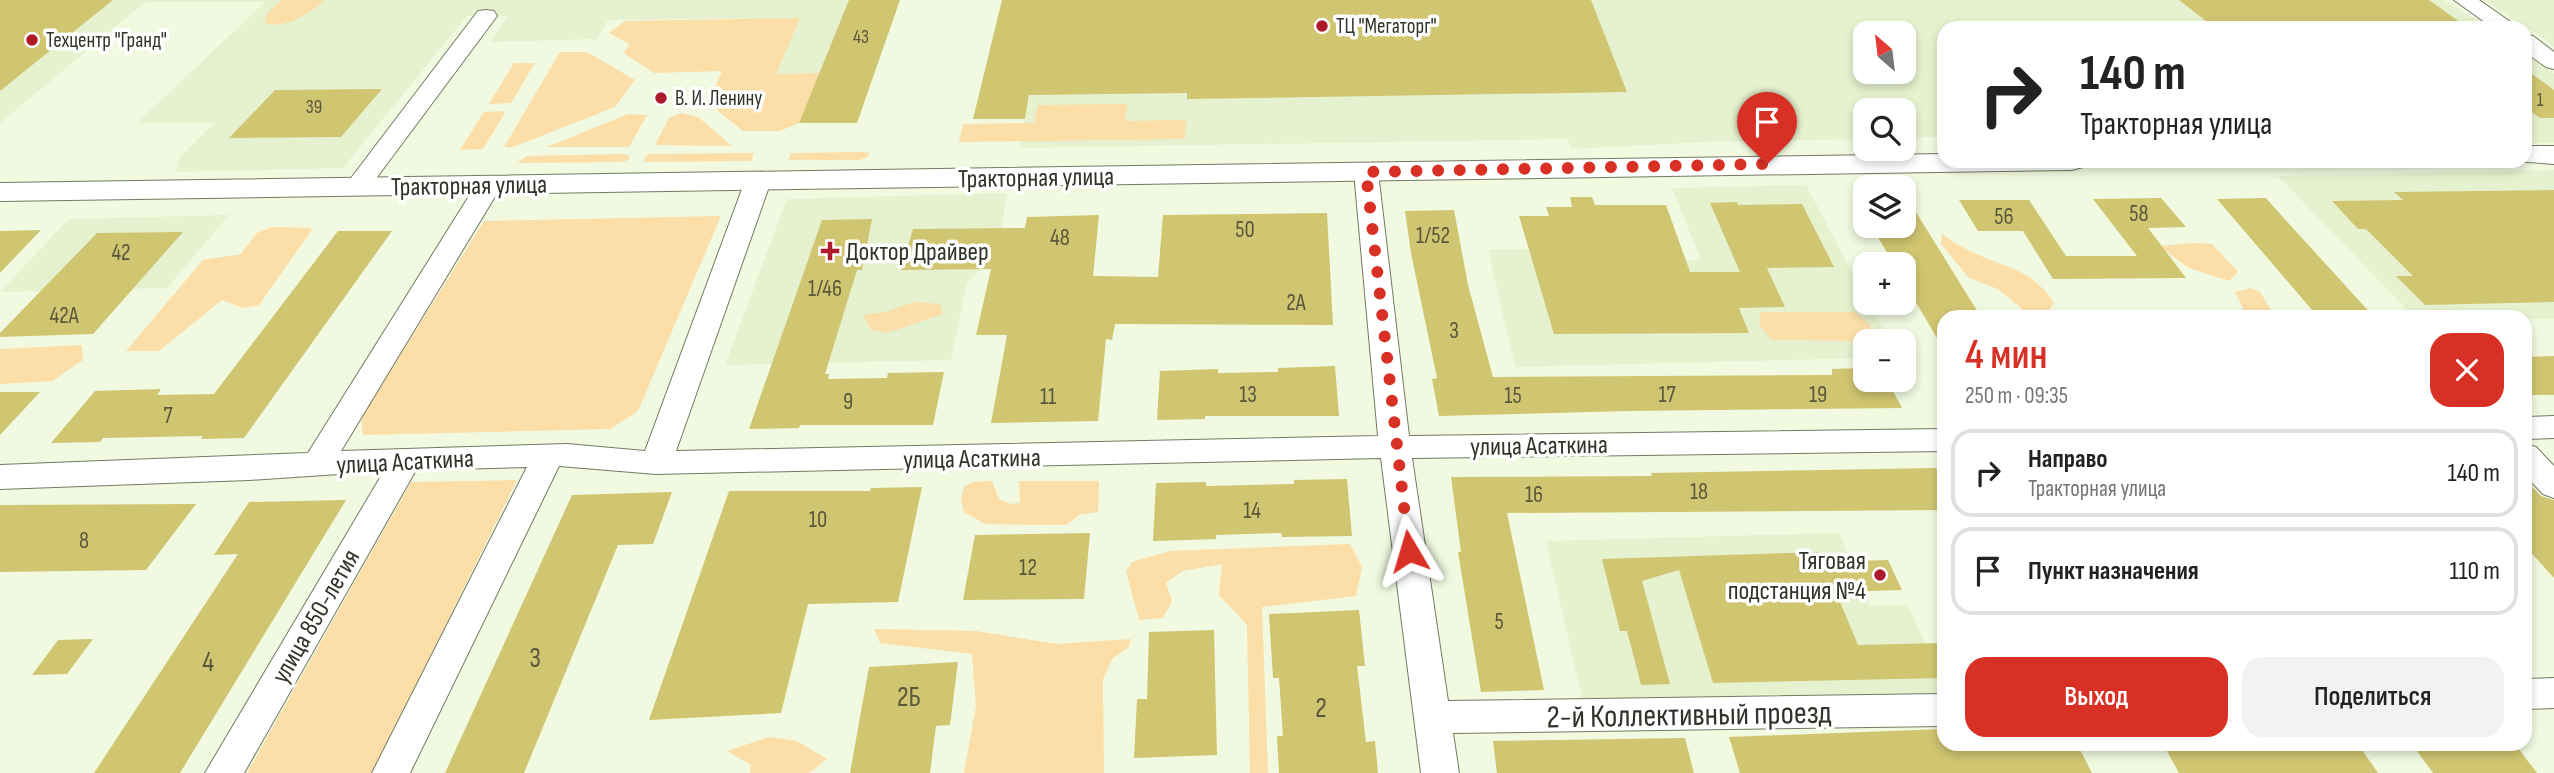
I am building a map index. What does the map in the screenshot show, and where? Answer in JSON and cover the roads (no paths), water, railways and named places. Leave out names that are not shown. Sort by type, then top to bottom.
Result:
[{"type":"main road","points":[[2532,155],[2554,155]]},
{"type":"main road","name":"Тракторная улица","points":[[0,192],[1937,163]]},
{"type":"street","points":[[2465,0],[2497,21]]},
{"type":"street","points":[[357,187],[486,16]]},
{"type":"street","points":[[2532,46],[2554,62]]},
{"type":"street","points":[[1366,172],[1395,447],[1440,773]]},
{"type":"street","points":[[656,463],[758,181]]},
{"type":"street","points":[[317,465],[489,185]]},
{"type":"street","points":[[2532,428],[2554,427]]},
{"type":"street","name":"улица Асаткина","points":[[0,477],[407,459],[548,456],[656,463],[1395,447],[1937,440]]},
{"type":"street","points":[[391,773],[548,456]]},
{"type":"street","name":"улица 850-летия","points":[[224,773],[407,459]]},
{"type":"street","points":[[2532,462],[2554,486]]},
{"type":"street","points":[[2532,694],[2554,693]]},
{"type":"street","name":"2-й Коллективный проезд","points":[[1434,717],[1937,710]]},
{"type":"place","name":"ТЦ \"Мегаторг\"","points":[[1322,26]]},
{"type":"place","name":"Техцентр \"Гранд\"","points":[[32,40]]},
{"type":"place","name":"В. И. Ленину","points":[[661,98]]},
{"type":"place","name":"Доктор Драйвер","points":[[830,251]]},
{"type":"place","name":"Тяговая подстанция №4","points":[[1880,575]]}]
